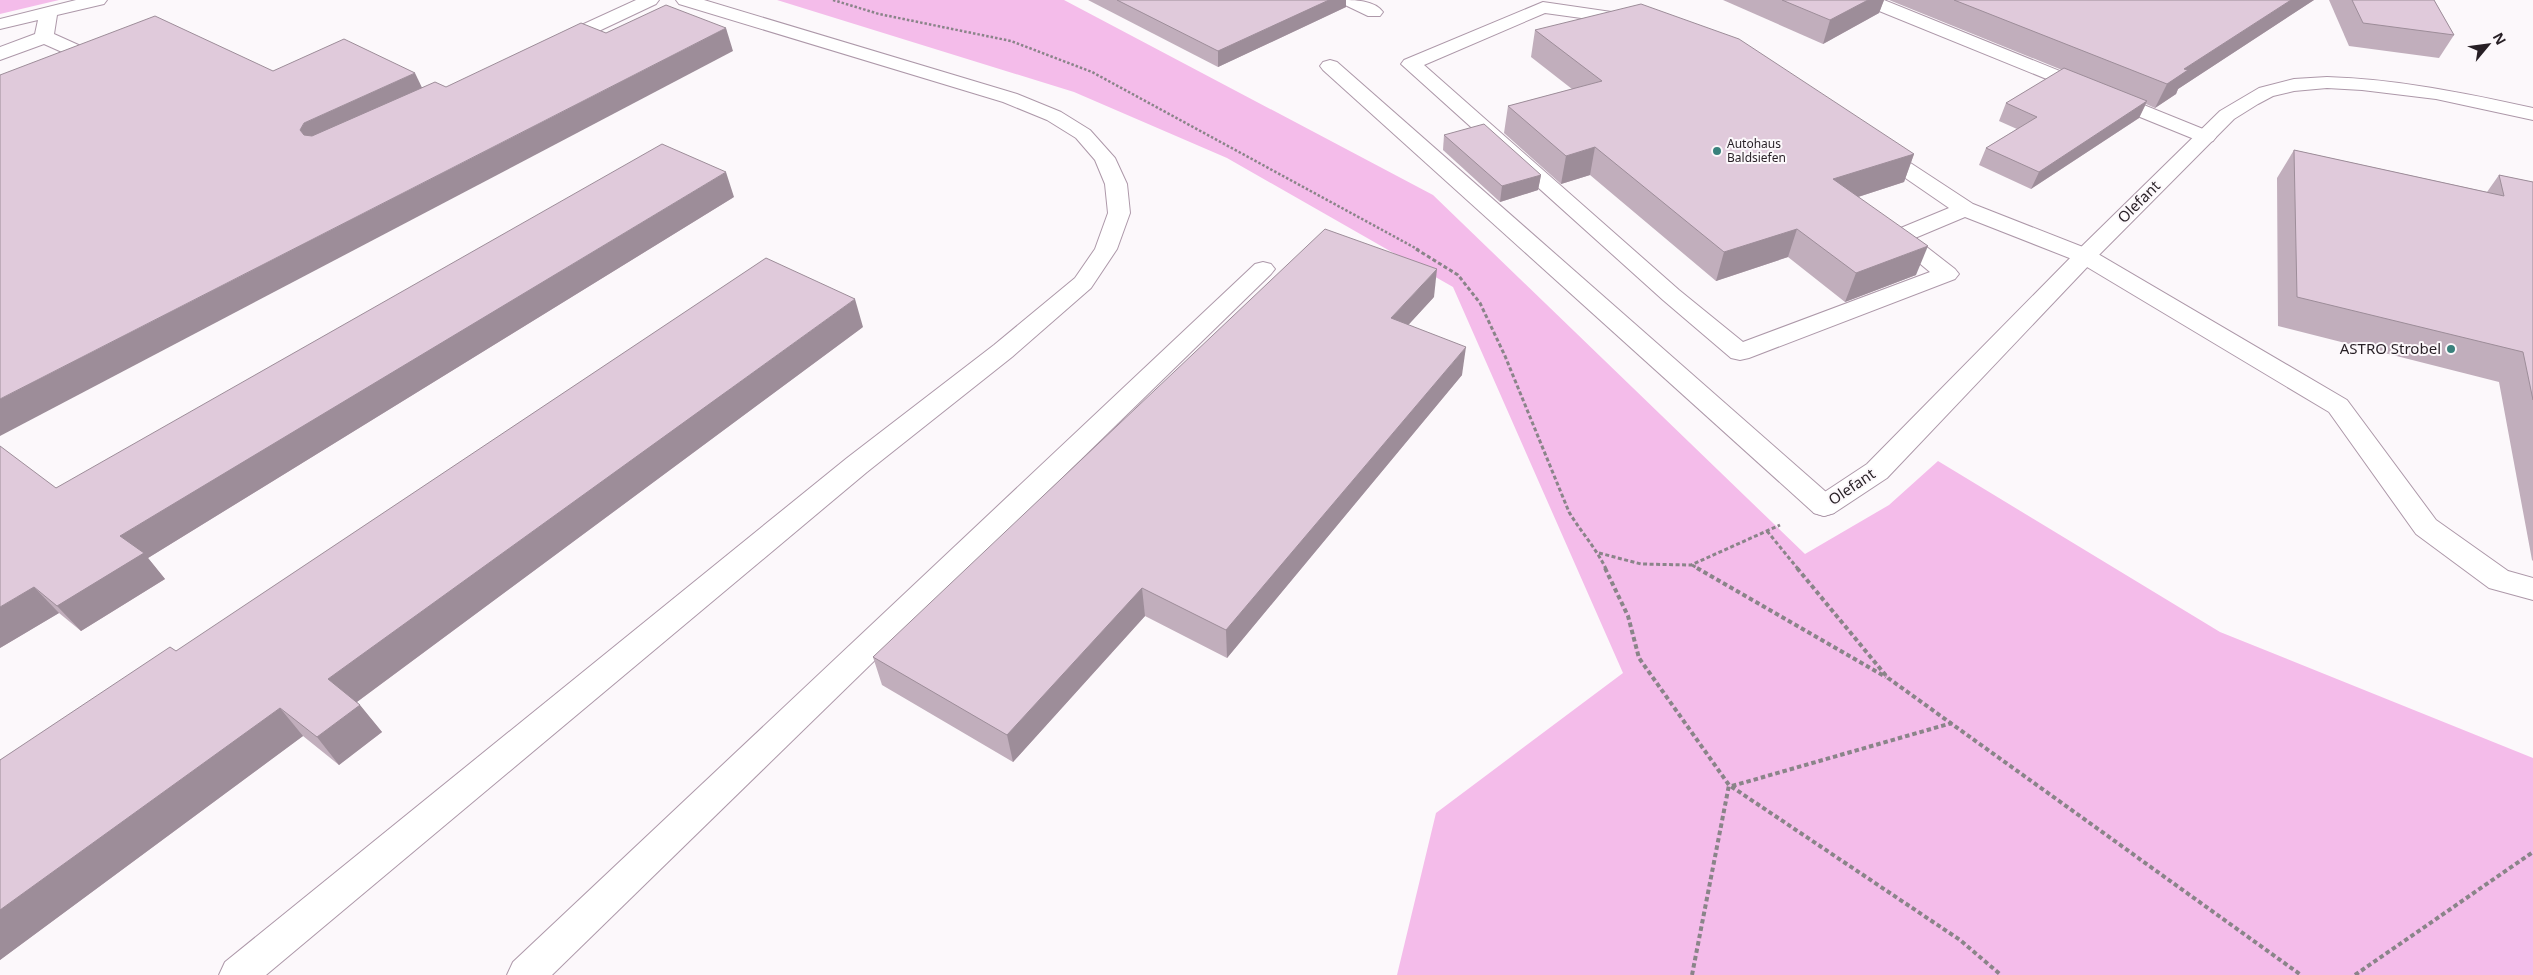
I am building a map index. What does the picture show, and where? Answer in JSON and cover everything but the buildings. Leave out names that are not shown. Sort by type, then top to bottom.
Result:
[{"type":"street","points":[[0,24],[98,0]]},
{"type":"street","points":[[541,51],[650,0]]},
{"type":"street","points":[[238,975],[857,465],[1003,351],[1083,283],[1106,248],[1119,213],[1116,184],[1105,158],[1083,134],[1061,120],[1010,98],[685,0]]},
{"type":"street","points":[[1349,0],[1374,12]]},
{"type":"street","points":[[1868,0],[2206,137]]},
{"type":"street","points":[[1652,27],[1634,21],[1543,7],[1411,64],[1664,289],[1740,352],[1947,274],[1899,237],[1965,209]]},
{"type":"street","points":[[44,37],[50,12]]},
{"type":"street","points":[[0,54],[44,37],[87,56]]},
{"type":"street","points":[[1330,66],[1824,506]]},
{"type":"street","name":"Olefant","points":[[1824,506],[1877,471],[2085,256],[2227,115],[2246,101],[2268,92],[2296,86],[2363,85],[2402,89],[2533,114]]},
{"type":"street","points":[[1858,137],[1965,209],[2085,256],[2338,406],[2426,527],[2499,580],[2533,589]]},
{"type":"street","points":[[526,975],[1263,269]]},
{"type":"path","points":[[833,0],[879,14],[1011,41],[1092,72],[1405,242],[1458,276],[1480,303],[1505,356],[1569,512],[1582,534],[1598,553],[1628,616],[1639,658],[1730,786],[1960,940],[2001,975]]},
{"type":"path","points":[[1598,553],[1641,564],[1691,565],[1824,506]]},
{"type":"path","points":[[1767,531],[1888,678]]},
{"type":"path","points":[[1691,565],[1888,678],[2301,975]]},
{"type":"path","points":[[1730,786],[1952,723]]},
{"type":"path","points":[[1692,975],[1730,786]]},
{"type":"path","points":[[2355,975],[2533,852]]},
{"type":"shaded area","points":[[0,0],[59,0],[0,14]]},
{"type":"shaded area","points":[[777,0],[1064,0],[1433,195],[1805,554],[1889,505],[1938,461],[2220,632],[2533,758],[2533,975],[1397,975],[1436,813],[1623,673],[1453,287],[1227,158],[1074,92]]},
{"type":"place","name":"Autohaus Baldsiefen","points":[[1717,151]]},
{"type":"place","name":"ASTRO Strobel","points":[[2451,349]]}]
